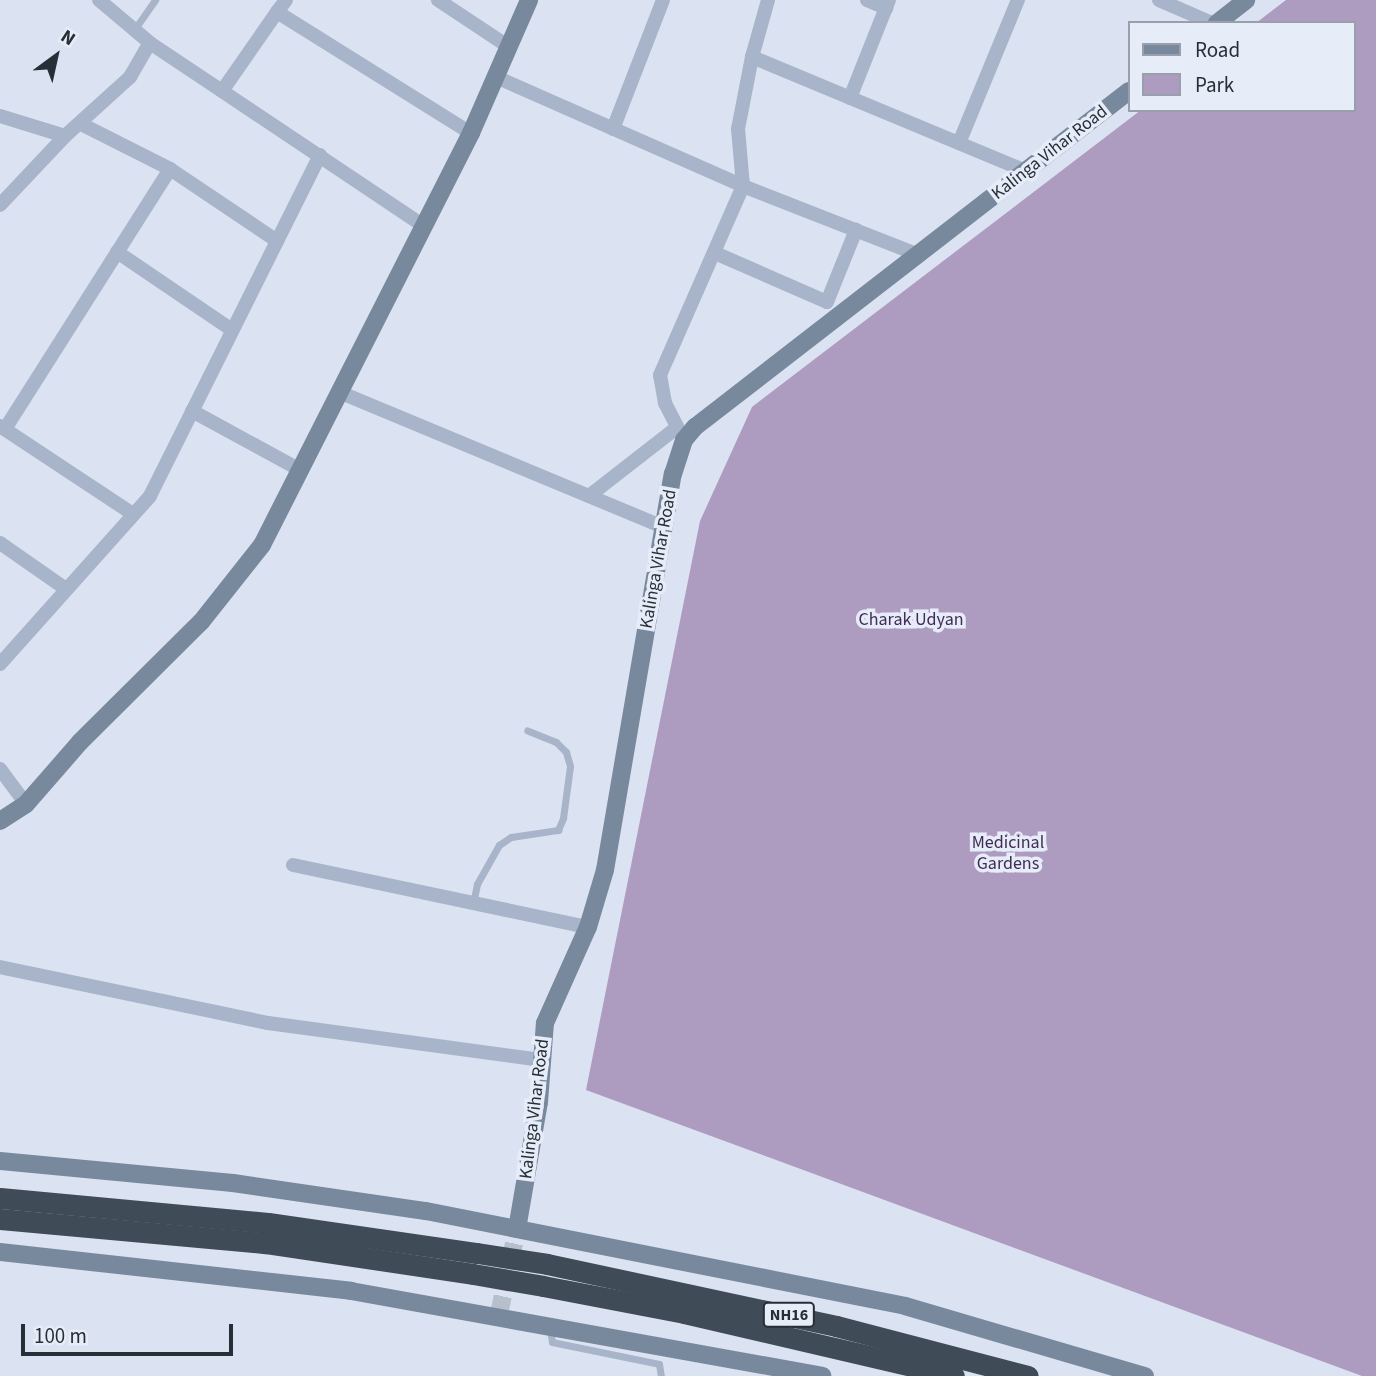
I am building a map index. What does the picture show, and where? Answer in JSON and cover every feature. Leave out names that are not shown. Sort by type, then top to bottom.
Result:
[{"type":"highway","name":"NH16","points":[[0,1198],[268,1223],[475,1263],[543,1286],[684,1313],[954,1376]]},
{"type":"highway","name":"NH16","points":[[0,1219],[475,1263],[547,1264],[836,1325],[1028,1376]]},
{"type":"street","points":[[99,0],[150,43],[424,226]]},
{"type":"street","points":[[438,0],[509,47]]},
{"type":"street","points":[[0,821],[26,804],[80,742],[201,622],[262,545],[471,133],[529,0]]},
{"type":"street","points":[[613,129],[663,0]]},
{"type":"street","points":[[589,496],[680,434],[660,375],[743,186],[738,129],[752,57],[768,0]]},
{"type":"street","points":[[850,98],[888,4],[867,0]]},
{"type":"street","points":[[959,143],[1018,0]]},
{"type":"street","points":[[1159,0],[1210,21]]},
{"type":"street","points":[[1218,21],[1246,0]]},
{"type":"street","points":[[222,91],[282,6],[471,133]]},
{"type":"street","points":[[0,205],[65,136],[130,77],[150,43]]},
{"type":"street","points":[[752,57],[1026,171]]},
{"type":"street","points":[[496,77],[743,186],[919,255]]},
{"type":"street","name":"Kalinga Vihar Road","points":[[517,1229],[545,1023],[589,927],[606,870],[680,434],[695,427],[1128,92]]},
{"type":"street","points":[[0,116],[65,136]]},
{"type":"street","points":[[81,124],[170,169],[277,241]]},
{"type":"street","points":[[1,660],[150,496],[320,155]]},
{"type":"street","points":[[134,514],[2,427],[170,169]]},
{"type":"street","points":[[715,253],[827,302],[856,230]]},
{"type":"street","points":[[117,252],[232,330]]},
{"type":"street","points":[[339,392],[664,527]]},
{"type":"street","points":[[192,411],[300,470]]},
{"type":"street","points":[[0,543],[66,589]]},
{"type":"street","points":[[0,769],[26,804]]},
{"type":"street","points":[[293,864],[589,927]]},
{"type":"street","points":[[0,967],[268,1023],[542,1060]]},
{"type":"street","points":[[0,1161],[233,1183],[517,1229],[905,1306],[1145,1376]]},
{"type":"street","points":[[0,1252],[351,1290],[549,1324],[822,1376]]},
{"type":"lane","points":[[134,30],[155,0]]},
{"type":"lane","points":[[473,903],[477,884],[499,845],[511,837],[558,830],[563,818],[570,766],[566,752],[556,742],[527,730]]},
{"type":"lane","points":[[549,1324],[552,1342],[659,1364],[661,1376]]},
{"type":"green space","name":"Medicinal Gardens","points":[[1286,0],[1376,0],[1376,1376],[1362,1376],[586,1090],[700,521],[752,407],[1138,112],[1355,112],[1355,21],[1259,21]]},
{"type":"tunnel","points":[[499,1314],[517,1229]]},
{"type":"park label","name":"Charak Udyan","points":[[911,620]]}]
